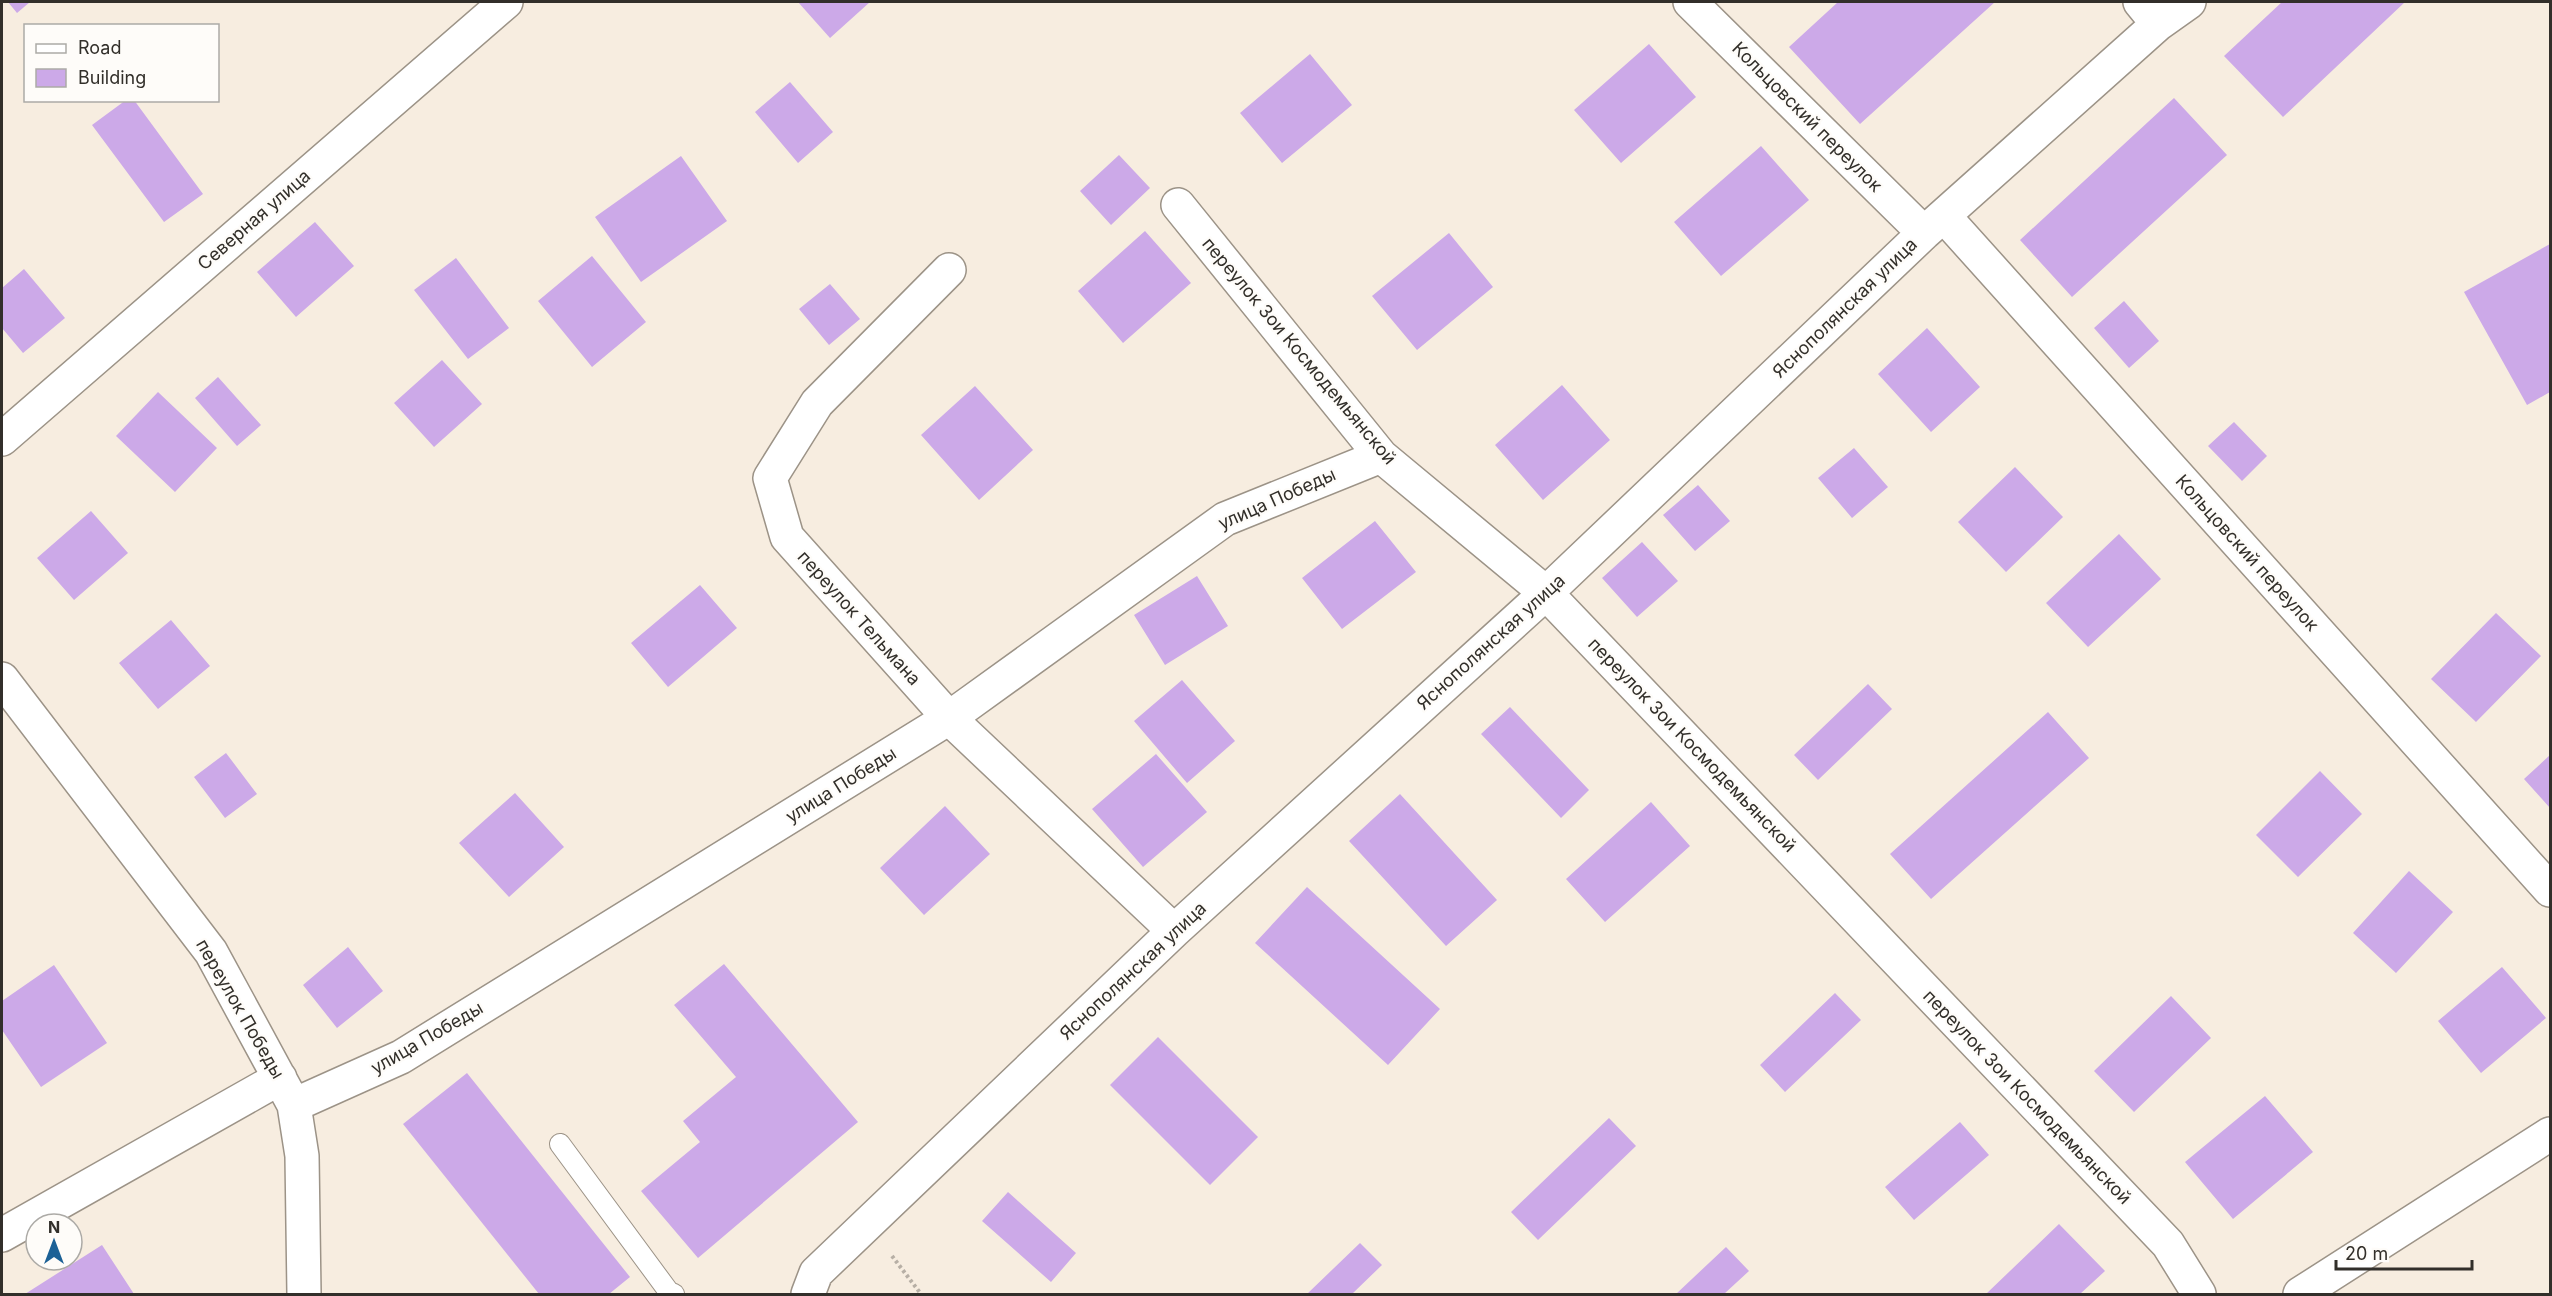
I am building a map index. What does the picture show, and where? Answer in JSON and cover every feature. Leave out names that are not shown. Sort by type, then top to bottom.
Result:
[{"type":"street","name":"Северная улица","points":[[2,439],[506,2]]},
{"type":"street","name":"Кольцовский переулок","points":[[1690,2],[1934,225],[2550,890]]},
{"type":"street","name":"Яснополянская улица","points":[[808,1294],[816,1273],[1174,931],[1546,593],[1934,225],[2149,13],[2189,2]]},
{"type":"street","name":"переулок Зои Космодемьянской","points":[[1178,205],[1381,456],[1546,593],[2168,1244],[2199,1294]]},
{"type":"street","name":"переулок Тельмана","points":[[949,270],[817,403],[770,478],[787,537],[949,718],[1174,931]]},
{"type":"street","name":"улица Победы","points":[[2,1235],[287,1092],[401,1057],[949,718],[1225,519],[1381,456]]},
{"type":"street","name":"переулок Победы","points":[[2,679],[211,952],[287,1092],[302,1156],[304,1294]]},
{"type":"street","points":[[2300,1294],[2550,1134]]},
{"type":"lane","points":[[561,1144],[669,1292],[674,1294]]},
{"type":"path","points":[[868,1224],[921,1294]]},
{"type":"building","points":[[8,2],[30,2],[17,13]]},
{"type":"building","points":[[798,2],[870,2],[830,38]]},
{"type":"building","points":[[1838,2],[1995,2],[1860,124],[1789,47]]},
{"type":"building","points":[[2282,2],[2405,2],[2283,117],[2224,56]]},
{"type":"building","points":[[1649,44],[1696,97],[1621,163],[1574,110]]},
{"type":"building","points":[[1310,54],[1352,105],[1282,163],[1240,113]]},
{"type":"building","points":[[790,82],[833,132],[798,163],[755,112]]},
{"type":"building","points":[[2174,98],[2227,155],[2072,297],[2020,240]]},
{"type":"building","points":[[123,102],[135,102],[203,194],[164,222],[92,125]]},
{"type":"building","points":[[1761,146],[1809,200],[1721,276],[1674,222]]},
{"type":"building","points":[[1119,155],[1150,188],[1111,225],[1080,191]]},
{"type":"building","points":[[681,156],[727,221],[641,282],[595,217]]},
{"type":"building","points":[[315,222],[354,266],[296,317],[257,272]]},
{"type":"building","points":[[1145,231],[1191,283],[1123,343],[1078,291]]},
{"type":"building","points":[[1449,233],[1493,287],[1417,350],[1372,296]]},
{"type":"building","points":[[2550,244],[2550,392],[2527,405],[2464,292]]},
{"type":"building","points":[[592,256],[646,322],[592,367],[538,301]]},
{"type":"building","points":[[456,258],[509,328],[468,359],[414,290]]},
{"type":"building","points":[[24,269],[65,318],[23,353],[2,328],[2,288]]},
{"type":"building","points":[[830,284],[860,319],[829,345],[799,309]]},
{"type":"building","points":[[2124,301],[2159,341],[2129,368],[2094,328]]},
{"type":"building","points":[[1927,328],[1980,387],[1931,432],[1878,374]]},
{"type":"building","points":[[442,360],[482,404],[434,447],[394,403]]},
{"type":"building","points":[[218,377],[261,425],[237,446],[195,398]]},
{"type":"building","points":[[1562,385],[1610,440],[1543,500],[1495,445]]},
{"type":"building","points":[[975,386],[1033,450],[979,500],[921,435]]},
{"type":"building","points":[[158,392],[217,448],[175,492],[116,436]]},
{"type":"building","points":[[2234,422],[2267,456],[2242,481],[2208,446]]},
{"type":"building","points":[[1854,448],[1888,487],[1852,518],[1818,478]]},
{"type":"building","points":[[2015,467],[2063,517],[2006,572],[1958,522]]},
{"type":"building","points":[[1698,485],[1730,521],[1695,551],[1663,515]]},
{"type":"building","points":[[91,511],[128,553],[74,600],[37,558]]},
{"type":"building","points":[[1375,521],[1416,572],[1342,629],[1302,578]]},
{"type":"building","points":[[2119,534],[2161,579],[2088,647],[2046,603]]},
{"type":"building","points":[[1642,542],[1678,581],[1637,617],[1602,578]]},
{"type":"building","points":[[1197,576],[1228,626],[1165,665],[1134,615]]},
{"type":"building","points":[[700,585],[737,628],[668,687],[631,643]]},
{"type":"building","points":[[2496,613],[2541,656],[2476,722],[2431,679]]},
{"type":"building","points":[[171,620],[210,666],[158,709],[119,663]]},
{"type":"building","points":[[1182,680],[1235,741],[1187,783],[1134,721]]},
{"type":"building","points":[[1868,684],[1892,709],[1818,780],[1794,755]]},
{"type":"building","points":[[1510,707],[1589,790],[1561,818],[1481,734]]},
{"type":"building","points":[[2048,712],[2089,758],[1931,899],[1890,854]]},
{"type":"building","points":[[226,753],[257,794],[225,818],[194,777]]},
{"type":"building","points":[[1156,754],[1207,812],[1143,867],[1092,809]]},
{"type":"building","points":[[2550,755],[2550,808],[2524,779]]},
{"type":"building","points":[[2320,771],[2362,814],[2298,877],[2256,835]]},
{"type":"building","points":[[515,793],[564,847],[509,897],[459,843]]},
{"type":"building","points":[[1400,794],[1497,900],[1446,946],[1349,841]]},
{"type":"building","points":[[1651,802],[1690,846],[1605,922],[1566,879]]},
{"type":"building","points":[[945,806],[990,854],[924,915],[880,868]]},
{"type":"building","points":[[2409,871],[2453,912],[2396,973],[2353,933]]},
{"type":"building","points":[[1307,887],[1440,1009],[1388,1065],[1255,943]]},
{"type":"building","points":[[348,947],[383,991],[337,1028],[303,985]]},
{"type":"building","points":[[724,964],[858,1122],[698,1258],[641,1191],[700,1142],[683,1121],[736,1077],[674,1005]]},
{"type":"building","points":[[54,965],[107,1043],[41,1087],[2,1030],[2,1001]]},
{"type":"building","points":[[2502,967],[2546,1018],[2481,1073],[2438,1021]]},
{"type":"building","points":[[1835,993],[1861,1020],[1785,1092],[1760,1065]]},
{"type":"building","points":[[2171,996],[2211,1038],[2134,1112],[2094,1071]]},
{"type":"building","points":[[1158,1037],[1258,1137],[1210,1185],[1110,1085]]},
{"type":"building","points":[[467,1073],[630,1277],[609,1294],[539,1294],[403,1124]]},
{"type":"building","points":[[2265,1096],[2313,1152],[2233,1219],[2185,1162]]},
{"type":"building","points":[[1609,1118],[1636,1146],[1538,1240],[1511,1212]]},
{"type":"building","points":[[1960,1122],[1989,1155],[1914,1220],[1885,1187]]},
{"type":"building","points":[[1008,1192],[1076,1253],[1051,1282],[982,1221]]},
{"type":"building","points":[[2059,1224],[2105,1271],[2080,1294],[1986,1294]]},
{"type":"building","points":[[1360,1243],[1382,1265],[1352,1294],[1307,1294]]},
{"type":"building","points":[[102,1245],[134,1294],[25,1294],[60,1272],[84,1272],[84,1256]]},
{"type":"building","points":[[1726,1247],[1749,1271],[1724,1294],[1676,1294]]}]
